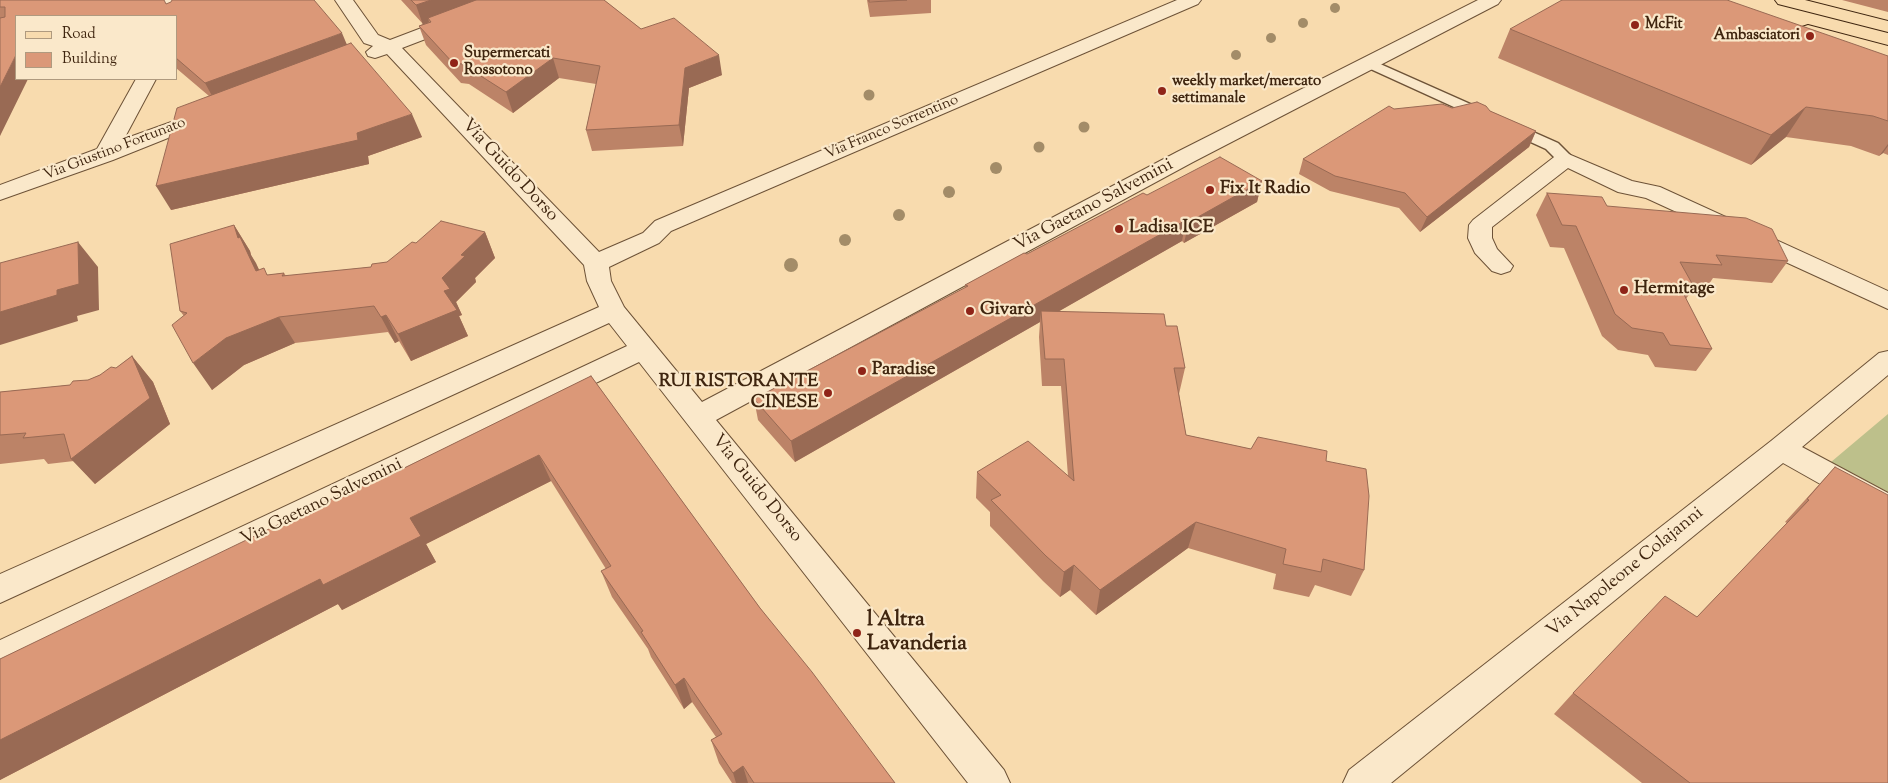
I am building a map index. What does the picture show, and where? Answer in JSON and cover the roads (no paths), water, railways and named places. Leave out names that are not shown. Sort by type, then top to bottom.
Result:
[{"type":"main road","points":[[1784,0],[1805,3],[1888,27]]},
{"type":"main road","points":[[1794,27],[1888,52]]},
{"type":"street","name":"Via Guido Dorso","points":[[344,0],[371,39],[390,46],[596,263],[599,281],[613,311],[990,783]]},
{"type":"street","points":[[358,58],[511,0]]},
{"type":"street","name":"Via Franco Sorrentino","points":[[596,263],[651,238],[663,226],[1192,0]]},
{"type":"street","name":"Via Gaetano Salvemini","points":[[698,417],[1185,157],[1492,0]]},
{"type":"street","points":[[104,155],[145,80]]},
{"type":"street","name":"Via Giustino Fortunato","points":[[0,193],[224,109]]},
{"type":"street","points":[[1501,266],[1487,253],[1480,238],[1481,225],[1566,159],[1626,187],[1652,192],[1888,301]]},
{"type":"street","points":[[0,589],[613,311]]},
{"type":"street","name":"Via Gaetano Salvemini","points":[[0,657],[644,349]]},
{"type":"street","name":"Via Napoleone Colajanni","points":[[1362,783],[1780,449],[1888,360]]},
{"type":"street","points":[[1780,449],[1888,507]]},
{"type":"lane","points":[[1369,63],[1552,146],[1566,159]]},
{"type":"place","name":"McFit","points":[[1635,25]]},
{"type":"place","name":"Ambasciatori","points":[[1810,36]]},
{"type":"place","name":"Supermercati Rossotono","points":[[454,63]]},
{"type":"place","name":"weekly market/mercato settimanale","points":[[1162,91]]},
{"type":"place","name":"Fix It Radio","points":[[1210,190]]},
{"type":"place","name":"Ladisa ICE","points":[[1119,229]]},
{"type":"place","name":"Hermitage","points":[[1624,290]]},
{"type":"place","name":"Givarò","points":[[970,311]]},
{"type":"place","name":"Paradise","points":[[862,371]]},
{"type":"place","name":"RUI RISTORANTE CINESE","points":[[828,393]]},
{"type":"place","name":"l Altra Lavanderia","points":[[857,633]]}]
